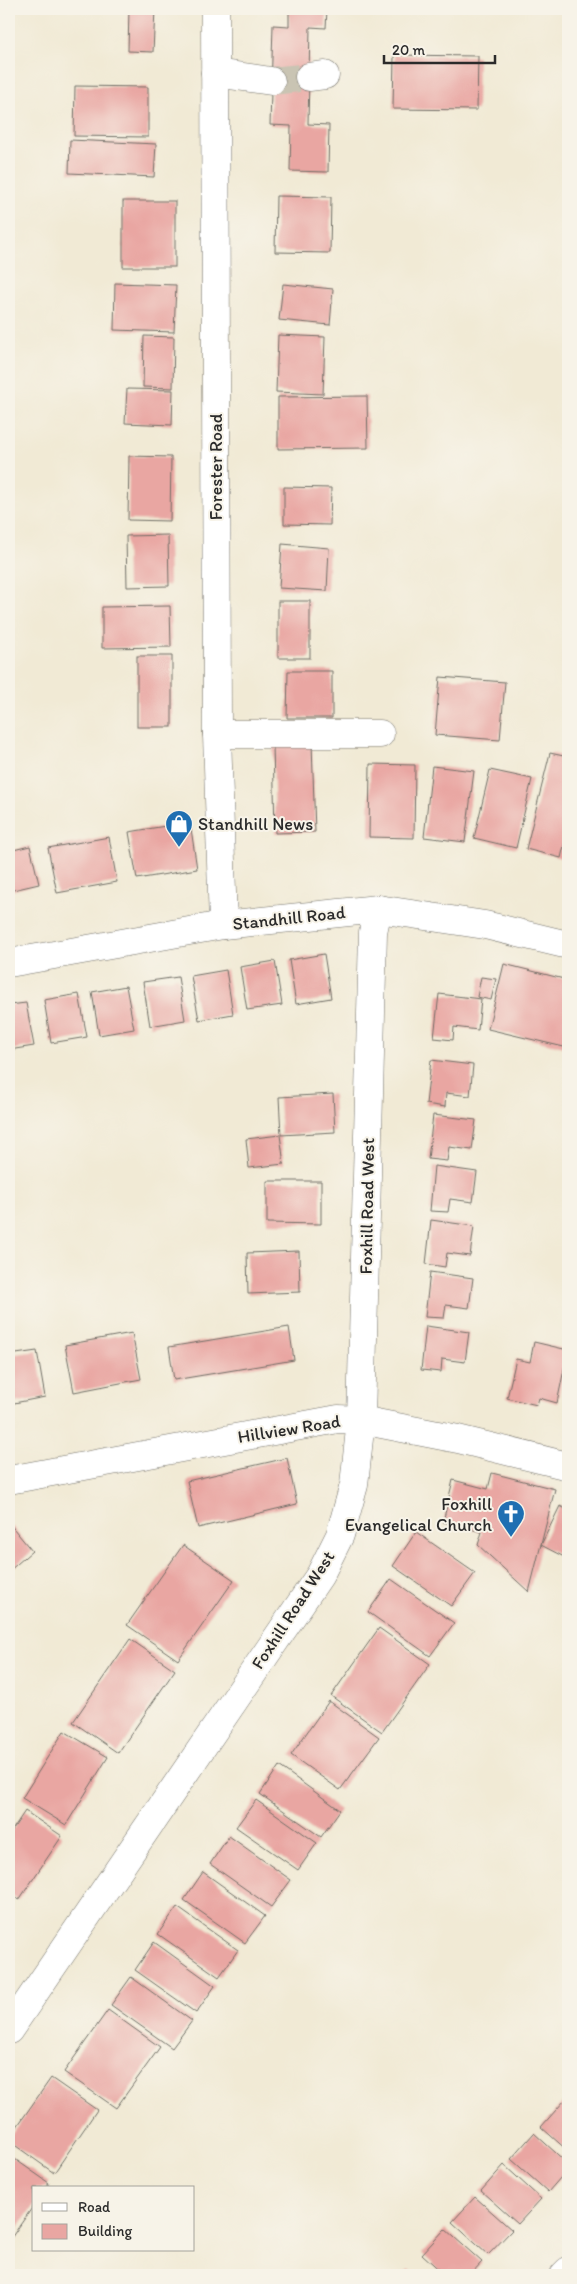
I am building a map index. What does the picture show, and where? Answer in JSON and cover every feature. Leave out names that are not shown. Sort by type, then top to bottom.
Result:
[{"type":"street","name":"Forester Road","points":[[215,9],[216,734],[223,925]]},
{"type":"street","points":[[216,73],[271,81]]},
{"type":"street","points":[[216,734],[380,734]]},
{"type":"street","name":"Standhill Road","points":[[9,963],[223,925],[378,909],[484,925],[568,945]]},
{"type":"street","name":"Foxhill Road West","points":[[9,2030],[320,1575],[340,1536],[352,1493],[361,1420],[373,932],[378,909]]},
{"type":"street","name":"Hillview Road","points":[[9,1480],[338,1419],[361,1420],[458,1439],[568,1466]]},
{"type":"street","points":[[564,2275],[568,2271]]},
{"type":"building","points":[[129,9],[155,9],[153,52],[128,51]]},
{"type":"building","points":[[289,9],[327,9],[326,28],[310,27],[308,124],[329,125],[328,172],[290,171],[291,126],[270,125],[273,25],[289,26]]},
{"type":"building","points":[[394,55],[478,56],[477,110],[393,109]]},
{"type":"building","points":[[75,86],[148,87],[148,137],[74,136]]},
{"type":"building","points":[[70,140],[156,144],[154,177],[69,173]]},
{"type":"building","points":[[276,196],[331,197],[330,253],[275,252]]},
{"type":"building","points":[[123,201],[175,201],[175,267],[123,267]]},
{"type":"building","points":[[115,283],[176,285],[174,332],[114,330]]},
{"type":"building","points":[[283,284],[333,289],[330,325],[279,320]]},
{"type":"building","points":[[278,335],[325,337],[323,394],[276,392]]},
{"type":"building","points":[[144,336],[174,337],[173,388],[143,387]]},
{"type":"building","points":[[127,389],[173,390],[172,425],[125,423]]},
{"type":"building","points":[[367,396],[368,448],[278,449],[278,397]]},
{"type":"building","points":[[129,456],[171,457],[170,521],[128,520]]},
{"type":"building","points":[[284,487],[331,488],[330,525],[284,524]]},
{"type":"building","points":[[168,535],[169,586],[127,587],[126,536]]},
{"type":"building","points":[[282,544],[329,548],[327,591],[279,588]]},
{"type":"building","points":[[278,601],[310,601],[310,658],[278,658]]},
{"type":"building","points":[[170,606],[171,647],[102,648],[102,607]]},
{"type":"building","points":[[137,656],[172,656],[172,727],[137,727]]},
{"type":"building","points":[[288,671],[332,671],[332,718],[287,718]]},
{"type":"building","points":[[440,677],[505,682],[500,740],[435,735]]},
{"type":"building","points":[[312,743],[315,832],[275,833],[273,744]]},
{"type":"building","points":[[550,753],[568,757],[568,829],[561,858],[526,849]]},
{"type":"building","points":[[370,764],[415,765],[414,838],[369,837]]},
{"type":"building","points":[[432,766],[474,771],[465,842],[424,837]]},
{"type":"building","points":[[490,770],[532,779],[516,848],[474,838]]},
{"type":"building","points":[[190,822],[197,869],[137,879],[129,832]]},
{"type":"building","points":[[109,837],[117,882],[57,893],[48,848]]},
{"type":"building","points":[[30,846],[39,884],[9,891],[9,851]]},
{"type":"building","points":[[324,954],[331,998],[296,1004],[289,960]]},
{"type":"building","points":[[275,961],[282,1005],[247,1010],[240,967]]},
{"type":"building","points":[[504,964],[568,980],[568,1048],[488,1029]]},
{"type":"building","points":[[226,970],[233,1014],[199,1020],[191,976]]},
{"type":"building","points":[[178,977],[185,1020],[150,1026],[143,982]]},
{"type":"building","points":[[481,977],[496,979],[491,1000],[477,997]]},
{"type":"building","points":[[126,986],[134,1029],[99,1035],[92,992]]},
{"type":"building","points":[[79,994],[87,1037],[51,1043],[44,1000]]},
{"type":"building","points":[[439,994],[481,999],[478,1030],[454,1027],[453,1040],[434,1038]]},
{"type":"building","points":[[26,1003],[34,1046],[9,1050],[9,1005]]},
{"type":"building","points":[[431,1060],[473,1065],[470,1096],[446,1093],[445,1107],[426,1104]]},
{"type":"building","points":[[333,1094],[335,1132],[281,1135],[279,1097]]},
{"type":"building","points":[[433,1115],[476,1120],[472,1150],[449,1147],[447,1161],[428,1159]]},
{"type":"building","points":[[280,1135],[284,1164],[249,1168],[246,1139]]},
{"type":"building","points":[[434,1166],[477,1172],[473,1202],[450,1199],[448,1212],[430,1211]]},
{"type":"building","points":[[267,1181],[321,1181],[321,1224],[267,1223]]},
{"type":"building","points":[[431,1220],[474,1226],[470,1256],[447,1253],[445,1267],[426,1264]]},
{"type":"building","points":[[299,1251],[300,1292],[248,1294],[247,1253]]},
{"type":"building","points":[[430,1272],[473,1278],[469,1308],[446,1305],[444,1318],[425,1317]]},
{"type":"building","points":[[426,1326],[469,1332],[465,1362],[442,1359],[441,1372],[421,1370]]},
{"type":"building","points":[[289,1327],[294,1360],[174,1380],[169,1347]]},
{"type":"building","points":[[132,1333],[141,1379],[74,1392],[65,1345]]},
{"type":"building","points":[[534,1342],[568,1350],[557,1403],[539,1398],[537,1405],[507,1398],[516,1359],[530,1362]]},
{"type":"building","points":[[37,1351],[45,1397],[9,1404],[9,1355]]},
{"type":"building","points":[[287,1458],[297,1504],[198,1528],[187,1481]]},
{"type":"building","name":"Foxhill Evangelical Church","points":[[492,1473],[555,1489],[529,1592],[478,1545],[482,1532],[443,1522],[453,1480],[488,1489]]},
{"type":"building","points":[[560,1506],[568,1510],[568,1559],[541,1545]]},
{"type":"building","points":[[9,1523],[32,1551],[9,1571]]},
{"type":"building","points":[[416,1532],[475,1573],[451,1606],[393,1566]]},
{"type":"building","points":[[183,1545],[234,1580],[178,1660],[127,1625]]},
{"type":"building","points":[[391,1579],[454,1623],[430,1656],[368,1612]]},
{"type":"building","points":[[379,1628],[430,1664],[382,1732],[331,1696]]},
{"type":"building","points":[[130,1639],[175,1670],[118,1753],[73,1722]]},
{"type":"building","points":[[329,1701],[379,1737],[340,1790],[291,1755]]},
{"type":"building","points":[[64,1731],[108,1757],[66,1825],[22,1798]]},
{"type":"building","points":[[279,1766],[340,1810],[321,1837],[260,1794]]},
{"type":"building","points":[[256,1800],[317,1843],[298,1870],[236,1827]]},
{"type":"building","points":[[25,1811],[62,1836],[19,1900],[9,1893],[9,1835]]},
{"type":"building","points":[[229,1836],[291,1880],[271,1907],[210,1864]]},
{"type":"building","points":[[203,1872],[265,1916],[245,1943],[184,1900]]},
{"type":"building","points":[[177,1907],[238,1950],[219,1977],[158,1934]]},
{"type":"building","points":[[154,1942],[215,1986],[196,2013],[135,1970]]},
{"type":"building","points":[[131,1977],[192,2021],[172,2048],[111,2005]]},
{"type":"building","points":[[108,2010],[160,2047],[116,2108],[64,2072]]},
{"type":"building","points":[[51,2078],[97,2110],[54,2173],[9,2141],[9,2138]]},
{"type":"building","points":[[564,2101],[568,2105],[568,2151],[541,2127]]},
{"type":"building","points":[[534,2133],[568,2164],[568,2169],[548,2192],[511,2159]]},
{"type":"building","points":[[9,2155],[49,2183],[47,2186],[32,2186],[32,2208],[9,2241]]},
{"type":"building","points":[[504,2165],[541,2199],[518,2224],[481,2191]]},
{"type":"building","points":[[475,2197],[512,2230],[488,2255],[452,2222]]},
{"type":"building","points":[[445,2229],[482,2262],[470,2275],[445,2275],[422,2254]]},
{"type":"building","points":[[409,2270],[415,2275],[404,2275]]},
{"type":"tunnel","points":[[271,81],[309,77]]},
{"type":"place","name":"Standhill News","points":[[179,848]]},
{"type":"place","name":"Foxhill Evangelical Church","points":[[511,1538]]}]
